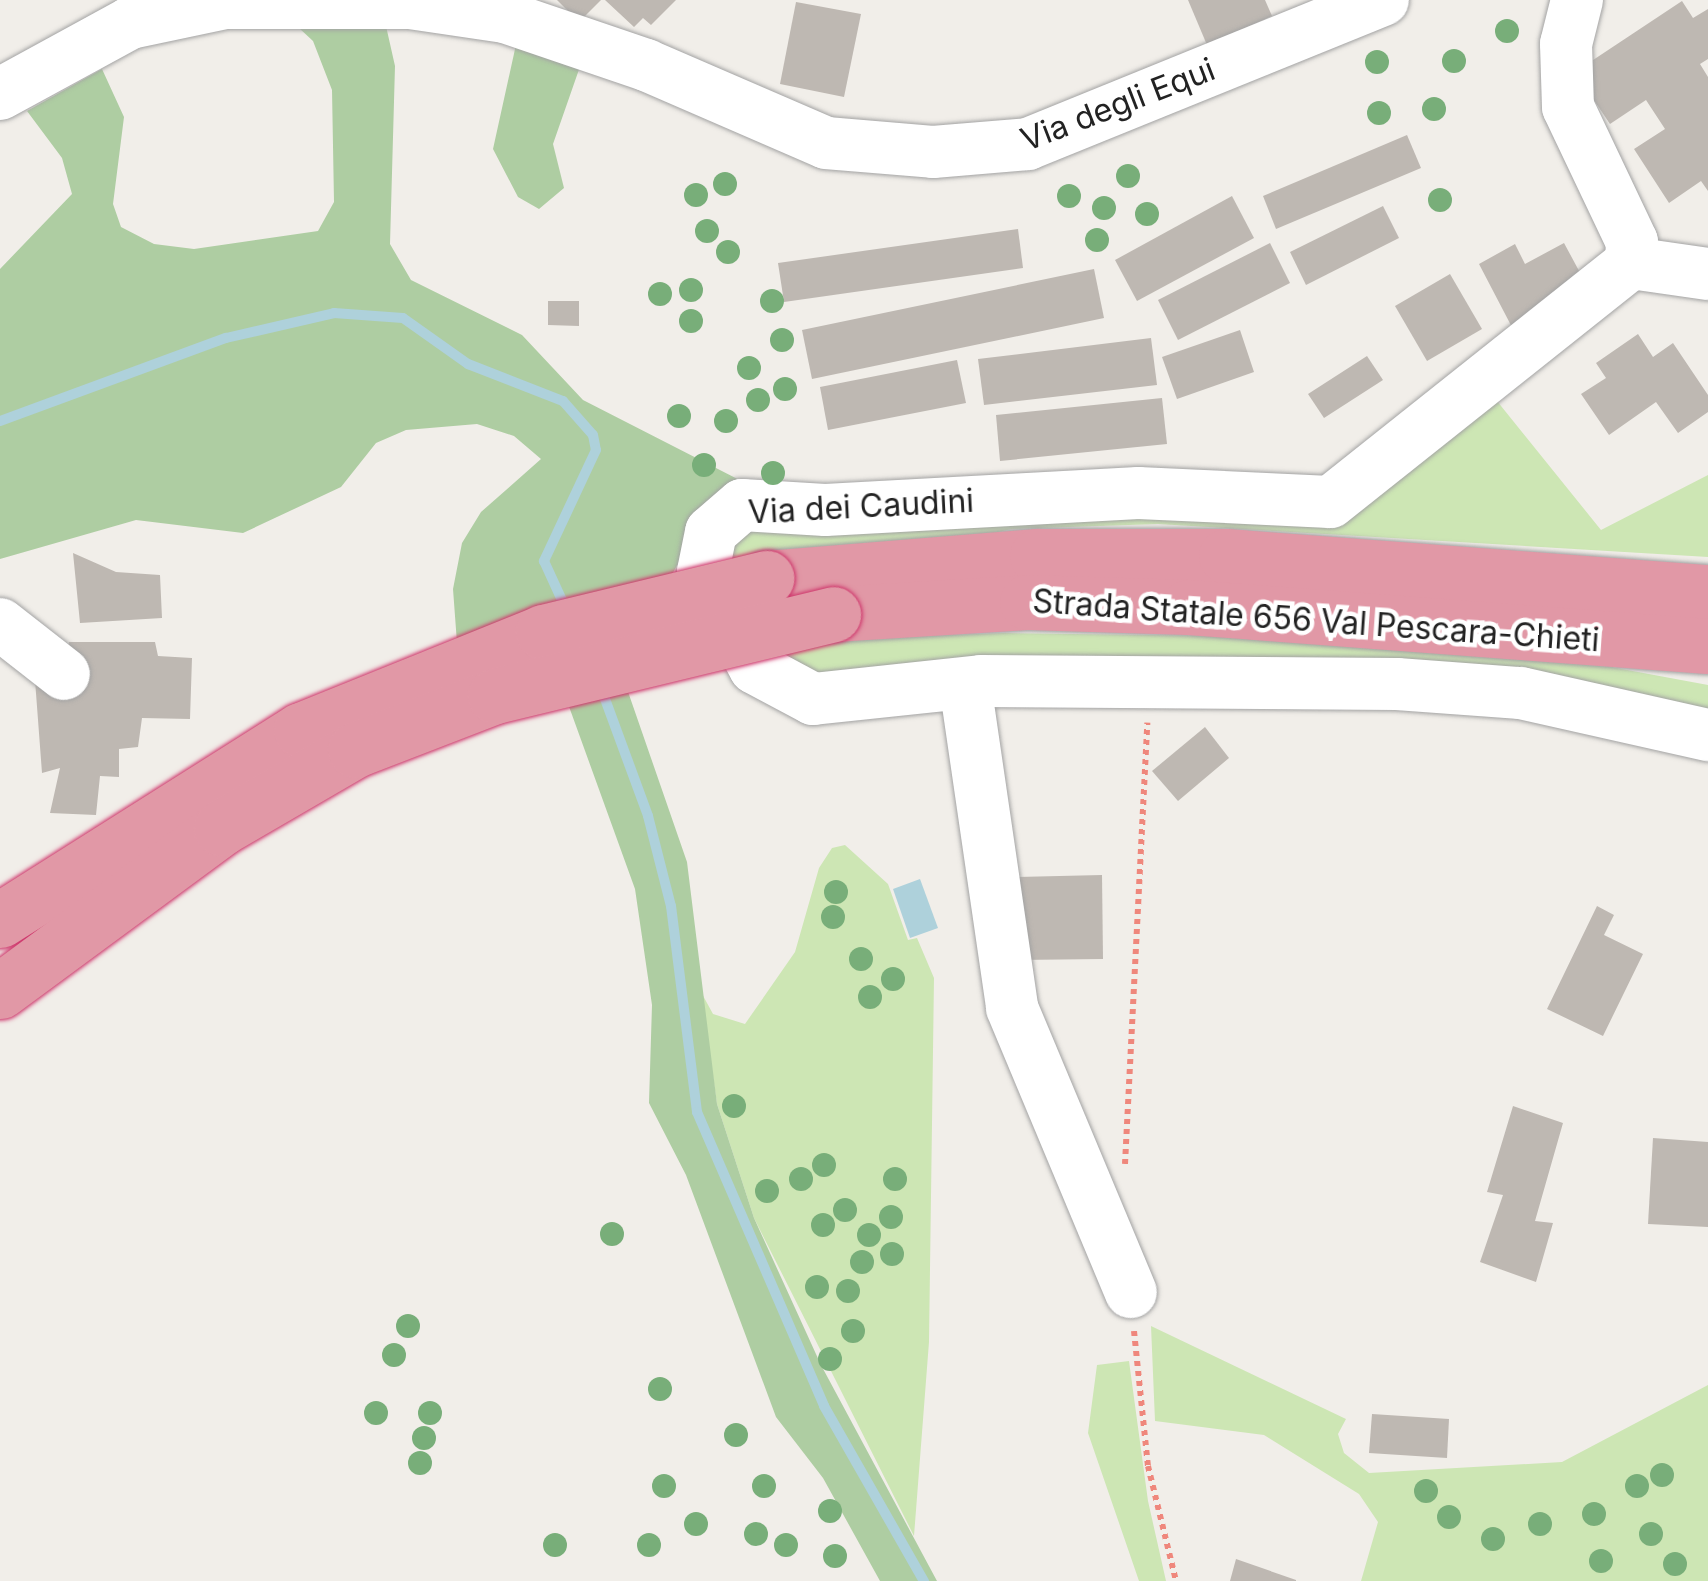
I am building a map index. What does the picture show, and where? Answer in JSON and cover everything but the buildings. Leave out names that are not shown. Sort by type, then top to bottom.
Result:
[{"type":"highway","name":"Strada Statale 656 Val Pescara-Chieti","points":[[0,920],[302,730],[543,632],[767,578],[1037,556],[1226,556],[1708,592]]},
{"type":"highway","name":"Strada Statale 656 Val Pescara-Chieti","points":[[0,991],[220,828],[356,750],[494,696],[832,614],[1027,602],[1188,607],[1708,646]]},
{"type":"street","name":"Via degli Equi","points":[[0,94],[130,23],[225,3],[508,8],[826,143],[932,152],[1028,144],[1384,0]]},
{"type":"street","points":[[1577,0],[1566,44],[1568,107],[1632,242],[1632,263],[1708,274]]},
{"type":"street","name":"Via dei Caudini","points":[[1632,263],[1330,502],[1138,493],[825,510],[742,505],[711,532],[703,572],[755,668],[786,687],[842,701],[964,684],[1149,681],[1520,692],[1708,736]]},
{"type":"street","points":[[0,624],[64,674]]},
{"type":"street","points":[[964,684],[1012,1008],[1131,1292]]},
{"type":"path","points":[[1124,1180],[1149,681]]},
{"type":"path","points":[[1131,1292],[1148,1466],[1176,1581]]},
{"type":"green space","points":[[386,26],[395,66],[390,244],[411,280],[522,335],[583,400],[759,490],[683,554],[667,584],[457,643],[453,589],[462,543],[481,512],[541,459],[514,436],[477,424],[406,430],[376,443],[341,487],[243,533],[136,520],[0,559],[0,269],[72,194],[62,158],[27,111],[102,69],[124,117],[113,204],[121,227],[154,244],[194,249],[318,231],[334,202],[332,90],[313,41],[299,28]]},
{"type":"green space","points":[[517,40],[583,58],[553,144],[564,188],[539,209],[518,197],[493,149]]},
{"type":"green space","points":[[1497,401],[1601,530],[1708,475],[1708,557],[1158,524],[1011,529],[948,544],[735,564],[728,552],[743,529],[1190,516],[1336,527]]},
{"type":"green space","points":[[1004,633],[1225,636],[1611,667],[1708,685],[1708,727],[1668,717],[886,687],[738,662],[844,639]]},
{"type":"green space","points":[[625,683],[687,862],[717,1104],[754,1218],[821,1365],[937,1581],[880,1581],[823,1478],[776,1417],[686,1175],[649,1103],[652,1005],[635,889],[567,701]]},
{"type":"green space","points":[[845,845],[888,884],[908,940],[917,938],[934,978],[929,1342],[914,1536],[754,1218],[717,1104],[701,992],[713,1014],[745,1024],[795,952],[819,868],[832,848]]},
{"type":"green space","points":[[1151,1326],[1346,1419],[1338,1434],[1344,1453],[1369,1473],[1562,1462],[1708,1385],[1708,1581],[1361,1581],[1378,1522],[1359,1494],[1264,1435],[1155,1421]]},
{"type":"green space","points":[[1129,1361],[1148,1501],[1166,1581],[1139,1581],[1088,1433],[1097,1365]]},
{"type":"water","points":[[920,879],[938,928],[910,938],[893,889]]},
{"type":"waterway","points":[[0,421],[226,338],[334,313],[403,318],[468,364],[563,401],[593,435],[596,450],[544,561],[566,609]]},
{"type":"waterway","points":[[601,688],[648,816],[671,906],[697,1112],[824,1406],[924,1581]]}]
